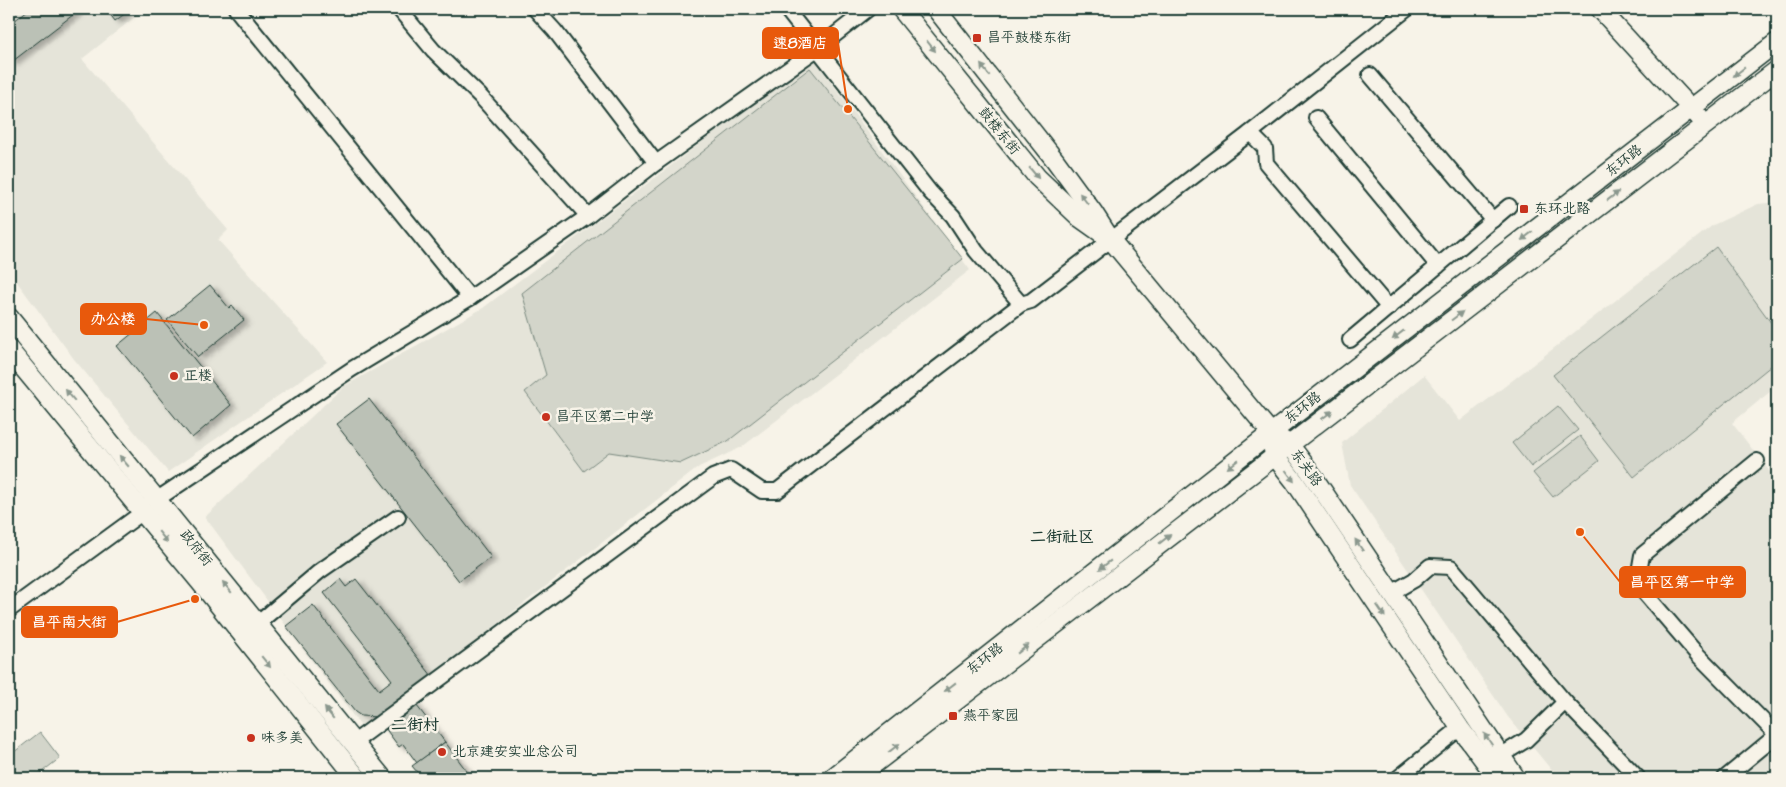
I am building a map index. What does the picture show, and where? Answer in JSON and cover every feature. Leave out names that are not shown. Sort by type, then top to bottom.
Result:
[{"type":"main road","name":"政府街","points":[[9,318],[357,778]]},
{"type":"main road","name":"政府街","points":[[9,350],[257,624],[382,778]]},
{"type":"street","points":[[236,9],[470,298]]},
{"type":"street","points":[[398,9],[433,50],[480,96],[588,216]]},
{"type":"street","points":[[535,9],[556,31],[656,163]]},
{"type":"street","points":[[786,9],[857,96],[930,192],[953,216],[976,252],[1021,304]]},
{"type":"street","points":[[9,610],[150,506],[352,369],[470,298],[588,216],[656,163],[817,49],[868,9]]},
{"type":"street","name":"鼓楼东街","points":[[901,9],[1037,177],[1080,218],[1111,240]]},
{"type":"street","name":"鼓楼东街","points":[[936,9],[1071,182],[1111,240],[1271,433]]},
{"type":"street","points":[[353,743],[713,477],[731,470],[762,491],[777,491],[1021,304],[1031,301],[1111,240],[1407,9]]},
{"type":"street","points":[[1600,9],[1706,125]]},
{"type":"street","name":"东环路","points":[[832,778],[1271,433],[1777,42]]},
{"type":"street","name":"东环路","points":[[856,778],[1777,70]]},
{"type":"street","points":[[1370,75],[1493,220]]},
{"type":"street","points":[[1316,118],[1438,266]]},
{"type":"street","points":[[1250,133],[1265,148],[1266,163],[1389,308]]},
{"type":"street","points":[[1350,340],[1509,206]]},
{"type":"street","name":"东关路","points":[[1271,433],[1289,444],[1308,469],[1516,778]]},
{"type":"street","name":"东关路","points":[[1271,433],[1274,455],[1295,482],[1460,728],[1497,778]]},
{"type":"street","points":[[1725,778],[1777,735],[1697,654],[1637,584],[1642,555],[1757,461]]},
{"type":"street","points":[[257,624],[320,570],[398,517]]},
{"type":"street","points":[[1391,593],[1414,580],[1430,566],[1450,567],[1566,702],[1638,778]]},
{"type":"street","points":[[1500,756],[1526,740],[1566,702]]},
{"type":"street","points":[[1398,778],[1460,728]]},
{"type":"shaded area","points":[[145,9],[82,59],[228,230],[218,240],[327,362],[168,472],[74,359],[9,271],[9,10]]},
{"type":"shaded area","name":"昌平区第二中学","points":[[813,58],[970,270],[742,447],[699,467],[363,729],[205,517],[343,387],[483,308]]},
{"type":"shaded area","points":[[810,68],[963,259],[728,441],[681,463],[609,452],[584,471],[525,392],[546,375],[522,293]]},
{"type":"shaded area","points":[[1777,202],[1777,386],[1732,423],[1777,481],[1777,778],[1558,778],[1508,717],[1350,485],[1342,443],[1424,375],[1460,421],[1713,225],[1758,204]]},
{"type":"shaded area","points":[[1716,247],[1777,331],[1777,361],[1634,477],[1553,375]]},
{"type":"shaded area","points":[[1558,406],[1578,430],[1531,467],[1512,443]]},
{"type":"shaded area","points":[[1580,436],[1599,461],[1553,497],[1533,473]]},
{"type":"shaded area","points":[[40,732],[60,758],[34,778],[9,778],[9,756]]},
{"type":"building","points":[[29,9],[76,9],[78,11],[9,64],[9,25]]},
{"type":"building","points":[[106,9],[131,9],[115,21]]},
{"type":"building","points":[[210,285],[229,308],[232,305],[244,320],[198,357],[167,320]]},
{"type":"building","name":"正楼","points":[[157,313],[231,405],[192,438],[117,346]]},
{"type":"building","points":[[369,399],[491,557],[459,581],[336,424]]},
{"type":"building","points":[[340,579],[346,587],[356,579],[432,676],[378,717],[361,716],[355,712],[286,626],[313,605],[379,690],[392,680],[324,593]]},
{"type":"building","points":[[413,701],[445,742],[417,763],[403,744],[399,747],[382,724]]},
{"type":"building","name":"北京建安实业总公司","points":[[445,742],[472,778],[422,778],[412,766]]},
{"type":"place","name":"昌平鼓楼东街","points":[[977,38]]},
{"type":"place","name":"速8酒店","points":[[848,109]]},
{"type":"place","name":"东环北路","points":[[1524,209]]},
{"type":"place","name":"办公楼","points":[[204,325]]},
{"type":"place","name":"正楼","points":[[174,376]]},
{"type":"place","name":"昌平区第二中学","points":[[546,417]]},
{"type":"place","name":"昌平区第一中学","points":[[1580,532]]},
{"type":"place","name":"昌平南大街","points":[[195,599]]},
{"type":"place","name":"燕平家园","points":[[953,716]]},
{"type":"place","name":"味多美","points":[[251,738]]},
{"type":"place","name":"北京建安实业总公司","points":[[442,752]]},
{"type":"district","name":"二街社区","points":[[1062,537]]},
{"type":"district","name":"二街村","points":[[415,725]]}]
